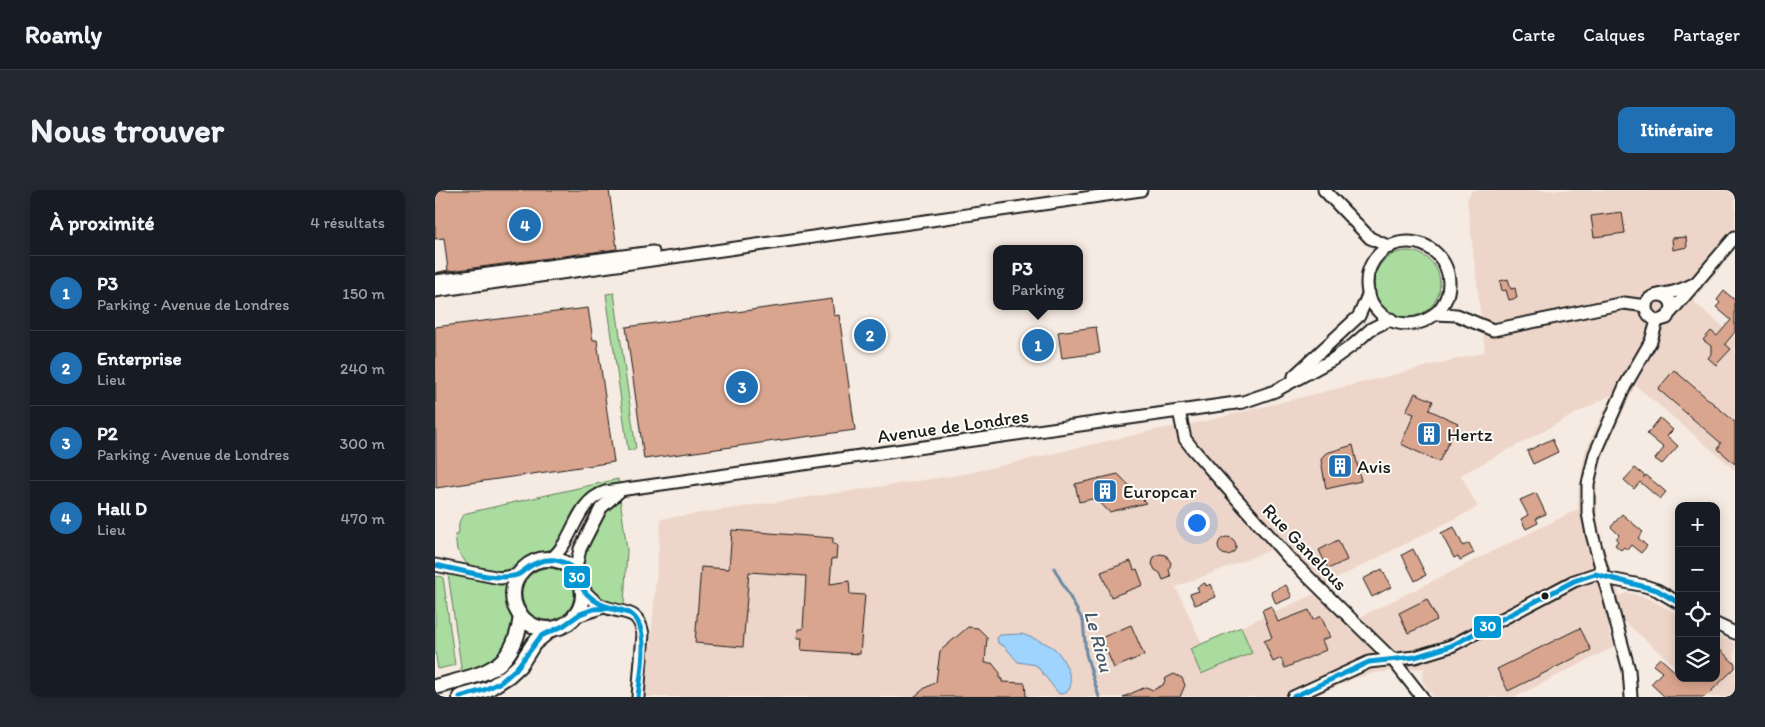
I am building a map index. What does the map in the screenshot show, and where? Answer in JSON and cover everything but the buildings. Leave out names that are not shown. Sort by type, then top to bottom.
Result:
[{"type":"main road","points":[[551,559],[569,566],[575,572],[583,590],[582,604],[574,617],[560,627],[551,629],[534,626],[521,616],[514,600],[515,583],[525,568],[533,563],[551,559]]},
{"type":"main road","points":[[435,687],[478,676],[497,665],[515,644],[521,616]]},
{"type":"main road","points":[[460,697],[488,689],[502,681],[521,664],[533,643],[551,629]]},
{"type":"street","points":[[435,291],[1141,190]]},
{"type":"street","points":[[1324,190],[1370,238],[1390,247]]},
{"type":"street","points":[[435,281],[889,220],[905,224]]},
{"type":"street","points":[[1696,283],[1649,299],[1646,306],[1648,315],[1657,321],[1664,320],[1696,283],[1735,237]]},
{"type":"street","points":[[1407,242],[1420,243],[1431,248],[1447,268],[1449,280],[1448,293],[1443,305],[1423,321],[1411,324],[1398,322],[1378,310],[1372,301],[1369,293],[1368,278],[1371,266],[1377,257],[1390,247],[1407,242]]},
{"type":"street","name":"Avenue de Londres","points":[[1286,384],[1302,367],[1359,316],[1369,293]]},
{"type":"street","points":[[1448,293],[1457,315]]},
{"type":"street","points":[[1660,294],[1670,301],[1671,312]]},
{"type":"street","points":[[1434,314],[1457,315],[1493,330],[1624,303],[1646,306]]},
{"type":"street","name":"Avenue de Londres","points":[[551,559],[564,544],[581,512],[590,500],[605,492],[1179,412],[1252,400],[1275,391],[1332,360],[1371,329],[1391,319]]},
{"type":"street","points":[[1631,697],[1629,670],[1595,549],[1588,513],[1588,484],[1599,442],[1625,386],[1651,341],[1657,321]]},
{"type":"street","name":"Rue Ganelous","points":[[1179,412],[1185,439],[1288,557],[1393,660],[1421,697]]},
{"type":"street","points":[[575,572],[580,549],[601,508],[620,491]]},
{"type":"street","points":[[435,565],[500,578],[519,575]]},
{"type":"street","points":[[1293,697],[1369,662],[1415,657],[1451,646],[1574,580],[1595,574],[1645,586],[1657,590],[1675,601]]},
{"type":"street","points":[[583,590],[604,607],[627,612],[634,616],[641,626],[643,634],[637,697]]},
{"type":"street","points":[[574,617],[604,607]]},
{"type":"street","points":[[1720,626],[1735,633]]},
{"type":"shaded area","points":[[1472,190],[1735,190],[1735,249],[1693,301],[1735,337],[1735,470],[1635,385],[1604,454],[1596,481],[1597,516],[1604,547],[1620,596],[1627,592],[1650,599],[1675,613],[1675,666],[1625,622],[1608,628],[1614,647],[1515,697],[1433,697],[1422,680],[1424,668],[1375,673],[1353,679],[1313,697],[646,697],[661,519],[964,474],[1159,429],[1197,423],[1485,352],[1467,199]],"holes":[[[1611,395],[1585,452],[1578,493],[1578,509],[1360,617],[1324,585],[1478,507],[1461,475]],[[1271,550],[1315,594],[1202,644],[1176,587]]]},
{"type":"shaded area","points":[[1720,636],[1735,643],[1735,697],[1709,697],[1692,682],[1720,682]]},
{"type":"green space","points":[[1400,251],[1414,251],[1426,256],[1435,265],[1440,277],[1438,297],[1431,308],[1414,317],[1400,317],[1388,312],[1379,303],[1374,291],[1374,277],[1379,265],[1388,256]]},
{"type":"green space","points":[[614,293],[636,449],[628,450],[606,294]]},
{"type":"green space","points":[[618,479],[619,485],[586,498],[575,510],[561,539],[552,549],[529,555],[508,570],[494,571],[472,567],[467,564],[457,550],[455,534],[459,533],[460,521],[467,513]]},
{"type":"green space","points":[[620,498],[627,550],[624,605],[600,598],[596,594],[589,582],[584,561],[586,549],[589,550],[587,547],[605,510]]},
{"type":"green space","points":[[548,568],[558,570],[566,576],[572,584],[574,594],[572,604],[566,612],[558,618],[548,620],[538,618],[530,612],[524,604],[522,594],[524,584],[530,576],[538,570]]},
{"type":"green space","points":[[448,573],[506,584],[506,598],[513,625],[511,638],[501,655],[488,665],[462,674]]},
{"type":"green space","points":[[435,576],[443,577],[455,665],[438,669],[435,651]]},
{"type":"green space","points":[[1241,627],[1252,653],[1201,674],[1190,649]]},
{"type":"water","points":[[1022,634],[1047,644],[1059,653],[1067,667],[1071,682],[1070,688],[1066,692],[1059,694],[1036,665],[1018,662],[1005,647],[998,643],[997,638],[1000,635]]},
{"type":"waterway","name":"Le Riou","points":[[1054,568],[1083,621],[1086,654],[1099,697]]},
{"type":"transit line","name":"30","points":[[435,565],[498,577],[518,575],[532,565],[547,560],[555,560],[569,565],[583,589],[592,599],[601,604],[627,612],[635,618],[640,627],[643,650],[638,697]]},
{"type":"transit line","name":"30","points":[[1293,697],[1369,662],[1415,657],[1451,646],[1574,581],[1595,574],[1657,590],[1675,601]]},
{"type":"transit line","name":"30","points":[[460,697],[484,690],[501,682],[516,669],[541,636],[563,626],[580,614],[594,609],[608,608],[629,613]]},
{"type":"place","name":"Hall D","points":[[525,225]]},
{"type":"place","name":"Enterprise","points":[[870,335]]},
{"type":"place","name":"P3","points":[[1038,345]]},
{"type":"place","name":"P2","points":[[742,387]]},
{"type":"place","name":"Hertz","points":[[1429,434]]},
{"type":"place","name":"Avis","points":[[1340,466]]},
{"type":"place","name":"Europcar","points":[[1105,491]]}]
